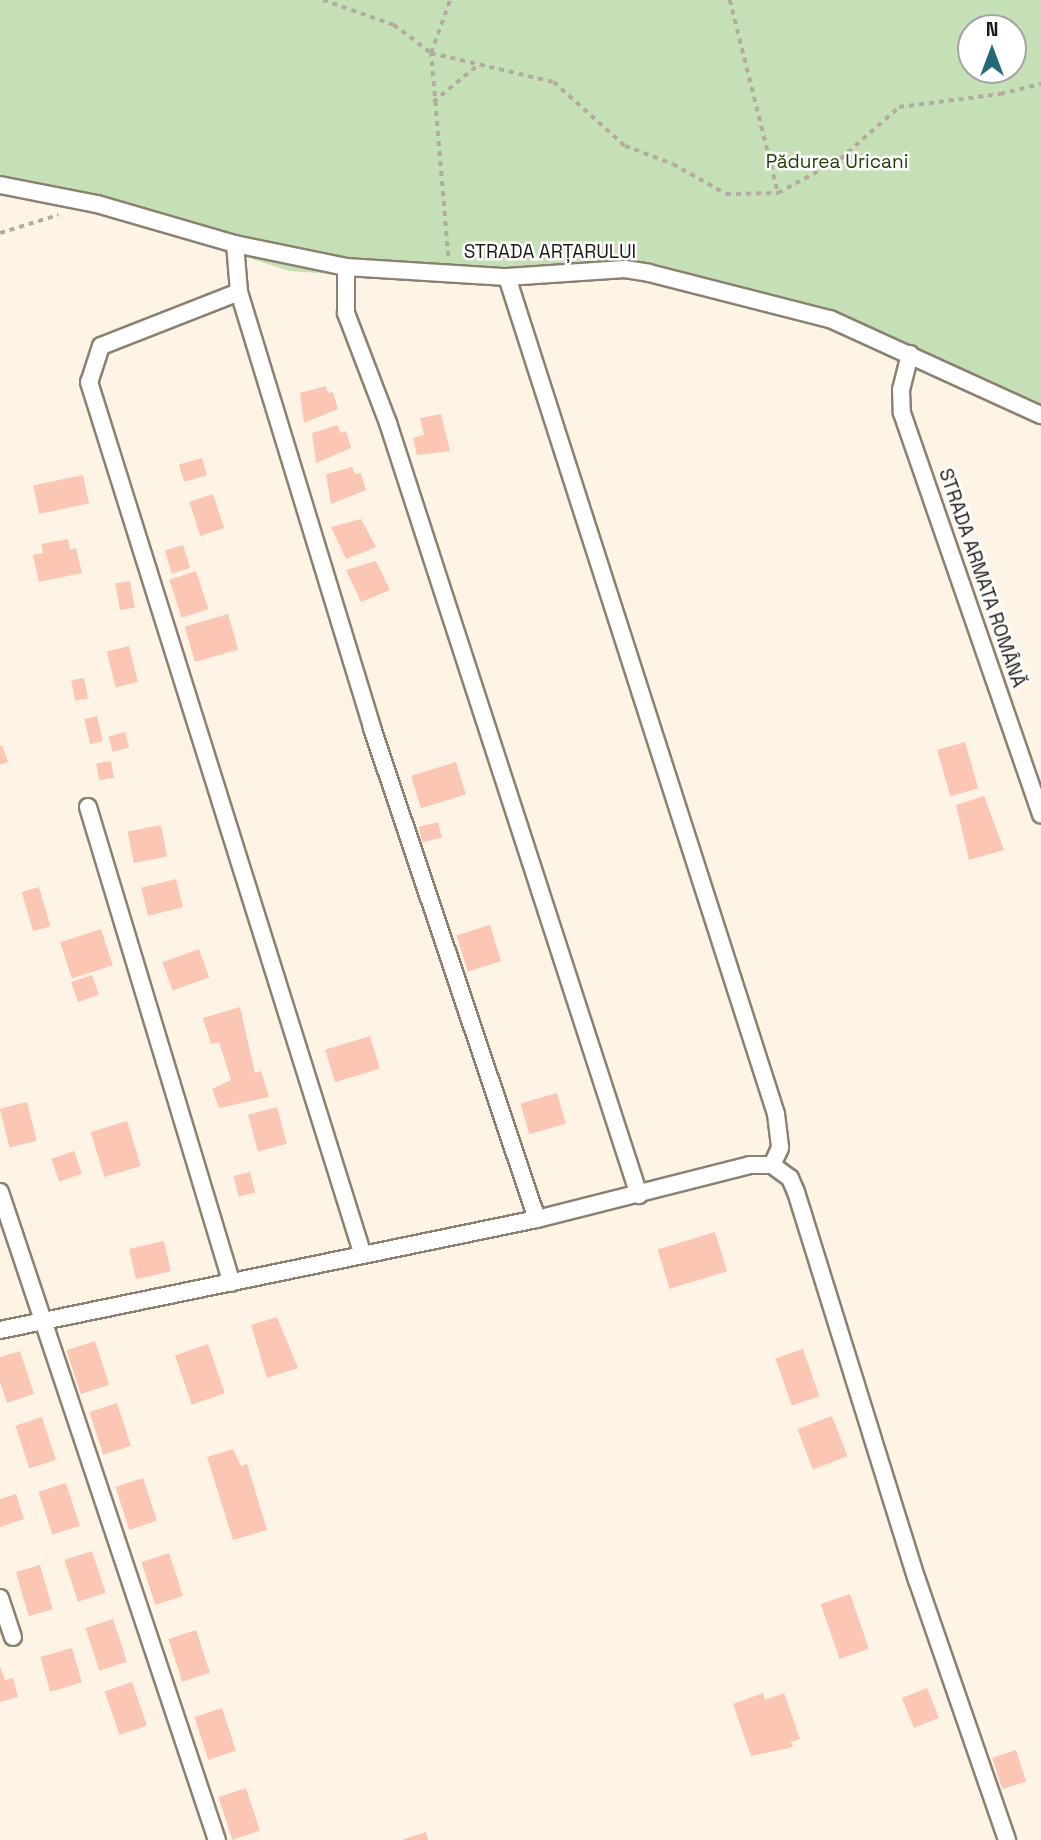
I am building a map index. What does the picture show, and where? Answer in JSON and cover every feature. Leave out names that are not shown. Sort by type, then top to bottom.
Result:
[{"type":"street","name":"STRADA ARȚARULUI","points":[[0,185],[97,204],[235,244],[346,267],[507,277],[625,269],[649,273],[830,319],[1041,415]]},
{"type":"street","points":[[235,244],[239,292],[372,728],[537,1219]]},
{"type":"street","points":[[346,267],[346,313],[388,423],[639,1195]]},
{"type":"street","points":[[507,277],[776,1114],[780,1148],[772,1165]]},
{"type":"street","points":[[239,292],[101,346],[89,382],[363,1255]]},
{"type":"street","name":"STRADA ARMATA ROMÂNĂ","points":[[910,354],[901,389],[902,413],[1041,815]]},
{"type":"street","points":[[88,807],[232,1283]]},
{"type":"street","points":[[0,1330],[43,1324],[537,1219],[750,1166],[772,1165],[790,1178],[796,1192],[917,1580],[1007,1840]]},
{"type":"street","points":[[0,1192],[217,1840]]},
{"type":"street","points":[[0,1598],[13,1637]]},
{"type":"path","points":[[323,0],[394,24],[431,53],[554,82],[625,146],[673,164],[726,194],[778,193],[840,159],[900,107],[1000,94],[1041,84]]},
{"type":"path","points":[[449,273],[431,53],[450,0]]},
{"type":"path","points":[[730,0],[778,193]]},
{"type":"path","points":[[433,102],[479,64]]},
{"type":"path","points":[[0,233],[61,215]]},
{"type":"green space","name":"Pădurea Uricani","points":[[0,0],[1041,0],[1041,408],[912,349],[626,275],[498,285],[289,271],[0,177]]},
{"type":"building","points":[[326,386],[328,393],[333,392],[338,409],[304,423],[300,393]]},
{"type":"building","points":[[441,414],[450,451],[417,455],[413,438],[424,435],[420,418]]},
{"type":"building","points":[[338,425],[340,433],[346,431],[351,448],[316,463],[312,433]]},
{"type":"building","points":[[202,458],[207,475],[184,482],[179,465]]},
{"type":"building","points":[[352,467],[355,474],[361,473],[366,490],[331,504],[326,474]]},
{"type":"building","points":[[83,475],[89,503],[39,514],[33,486]]},
{"type":"building","points":[[213,494],[224,528],[200,536],[189,502]]},
{"type":"building","points":[[361,519],[376,547],[346,559],[331,527]]},
{"type":"building","points":[[68,539],[70,550],[76,548],[82,573],[39,582],[33,555],[43,553],[41,544]]},
{"type":"building","points":[[183,545],[190,568],[172,574],[165,551]]},
{"type":"building","points":[[376,561],[390,590],[361,602],[346,570]]},
{"type":"building","points":[[196,571],[208,609],[182,618],[169,580]]},
{"type":"building","points":[[130,581],[135,608],[120,610],[115,584]]},
{"type":"building","points":[[228,614],[238,650],[195,662],[185,626]]},
{"type":"building","points":[[129,646],[138,682],[116,687],[107,652]]},
{"type":"building","points":[[84,678],[88,699],[75,701],[71,680]]},
{"type":"building","points":[[97,716],[103,741],[90,744],[84,719]]},
{"type":"building","points":[[125,732],[129,747],[113,752],[109,736]]},
{"type":"building","points":[[965,742],[978,788],[950,796],[937,750]]},
{"type":"building","points":[[2,745],[8,762],[0,765],[0,746]]},
{"type":"building","points":[[111,761],[114,778],[99,780],[96,764]]},
{"type":"building","points":[[456,762],[466,795],[421,808],[411,776]]},
{"type":"building","points":[[984,796],[1004,850],[969,860],[956,805]]},
{"type":"building","points":[[438,822],[442,838],[422,842],[419,827]]},
{"type":"building","points":[[161,825],[167,856],[134,863],[128,831]]},
{"type":"building","points":[[176,879],[183,907],[148,916],[141,888]]},
{"type":"building","points":[[39,887],[50,926],[33,931],[22,892]]},
{"type":"building","points":[[490,925],[501,961],[468,972],[457,935]]},
{"type":"building","points":[[101,929],[113,965],[72,978],[60,942]]},
{"type":"building","points":[[199,949],[209,977],[173,991],[162,962]]},
{"type":"building","points":[[92,975],[99,995],[78,1002],[71,982]]},
{"type":"building","points":[[240,1007],[255,1073],[261,1071],[269,1097],[219,1108],[212,1089],[231,1080],[219,1042],[211,1044],[203,1018]]},
{"type":"building","points":[[370,1036],[380,1069],[335,1082],[325,1050]]},
{"type":"building","points":[[557,1093],[566,1124],[529,1134],[520,1103]]},
{"type":"building","points":[[27,1102],[37,1141],[10,1148],[0,1109]]},
{"type":"building","points":[[277,1107],[287,1144],[258,1151],[248,1115]]},
{"type":"building","points":[[127,1121],[141,1166],[104,1177],[91,1132]]},
{"type":"building","points":[[74,1151],[82,1174],[59,1182],[51,1159]]},
{"type":"building","points":[[250,1172],[255,1192],[239,1196],[234,1176]]},
{"type":"building","points":[[715,1232],[727,1271],[670,1289],[658,1250]]},
{"type":"building","points":[[164,1241],[171,1271],[136,1279],[129,1249]]},
{"type":"building","points":[[277,1317],[298,1368],[267,1378],[251,1325]]},
{"type":"building","points":[[95,1341],[109,1385],[81,1394],[66,1350]]},
{"type":"building","points":[[208,1344],[225,1393],[192,1405],[175,1355]]},
{"type":"building","points":[[803,1349],[819,1396],[792,1406],[776,1358]]},
{"type":"building","points":[[20,1351],[34,1394],[7,1403],[0,1382],[0,1357]]},
{"type":"building","points":[[117,1403],[131,1446],[103,1455],[89,1412]]},
{"type":"building","points":[[832,1416],[847,1456],[813,1469],[797,1429]]},
{"type":"building","points":[[42,1417],[56,1460],[29,1468],[15,1426]]},
{"type":"building","points":[[233,1449],[241,1466],[247,1464],[267,1530],[233,1540],[207,1457]]},
{"type":"building","points":[[143,1478],[157,1521],[129,1530],[115,1487]]},
{"type":"building","points":[[66,1483],[80,1526],[52,1535],[38,1492]]},
{"type":"building","points":[[16,1494],[24,1519],[0,1527],[0,1499]]},
{"type":"building","points":[[92,1551],[106,1593],[78,1602],[64,1560]]},
{"type":"building","points":[[169,1553],[183,1596],[155,1605],[141,1562]]},
{"type":"building","points":[[40,1565],[53,1609],[29,1616],[16,1572]]},
{"type":"building","points":[[850,1594],[869,1649],[840,1659],[821,1604]]},
{"type":"building","points":[[113,1619],[127,1662],[99,1671],[85,1628]]},
{"type":"building","points":[[196,1630],[210,1673],[182,1682],[168,1639]]},
{"type":"building","points":[[72,1648],[82,1683],[50,1692],[40,1657]]},
{"type":"building","points":[[0,1666],[5,1680],[13,1678],[18,1697],[0,1702]]},
{"type":"building","points":[[132,1682],[147,1725],[120,1735],[105,1691]]},
{"type":"building","points":[[927,1688],[939,1718],[914,1728],[902,1698]]},
{"type":"building","points":[[763,1693],[765,1700],[784,1693],[800,1739],[791,1742],[793,1747],[751,1756],[733,1704]]},
{"type":"building","points":[[222,1708],[236,1751],[208,1760],[194,1717]]},
{"type":"building","points":[[1016,1750],[1026,1781],[1002,1789],[992,1758]]},
{"type":"building","points":[[246,1788],[260,1831],[232,1840],[218,1797]]},
{"type":"building","points":[[426,1832],[428,1840],[404,1840],[404,1839]]}]
